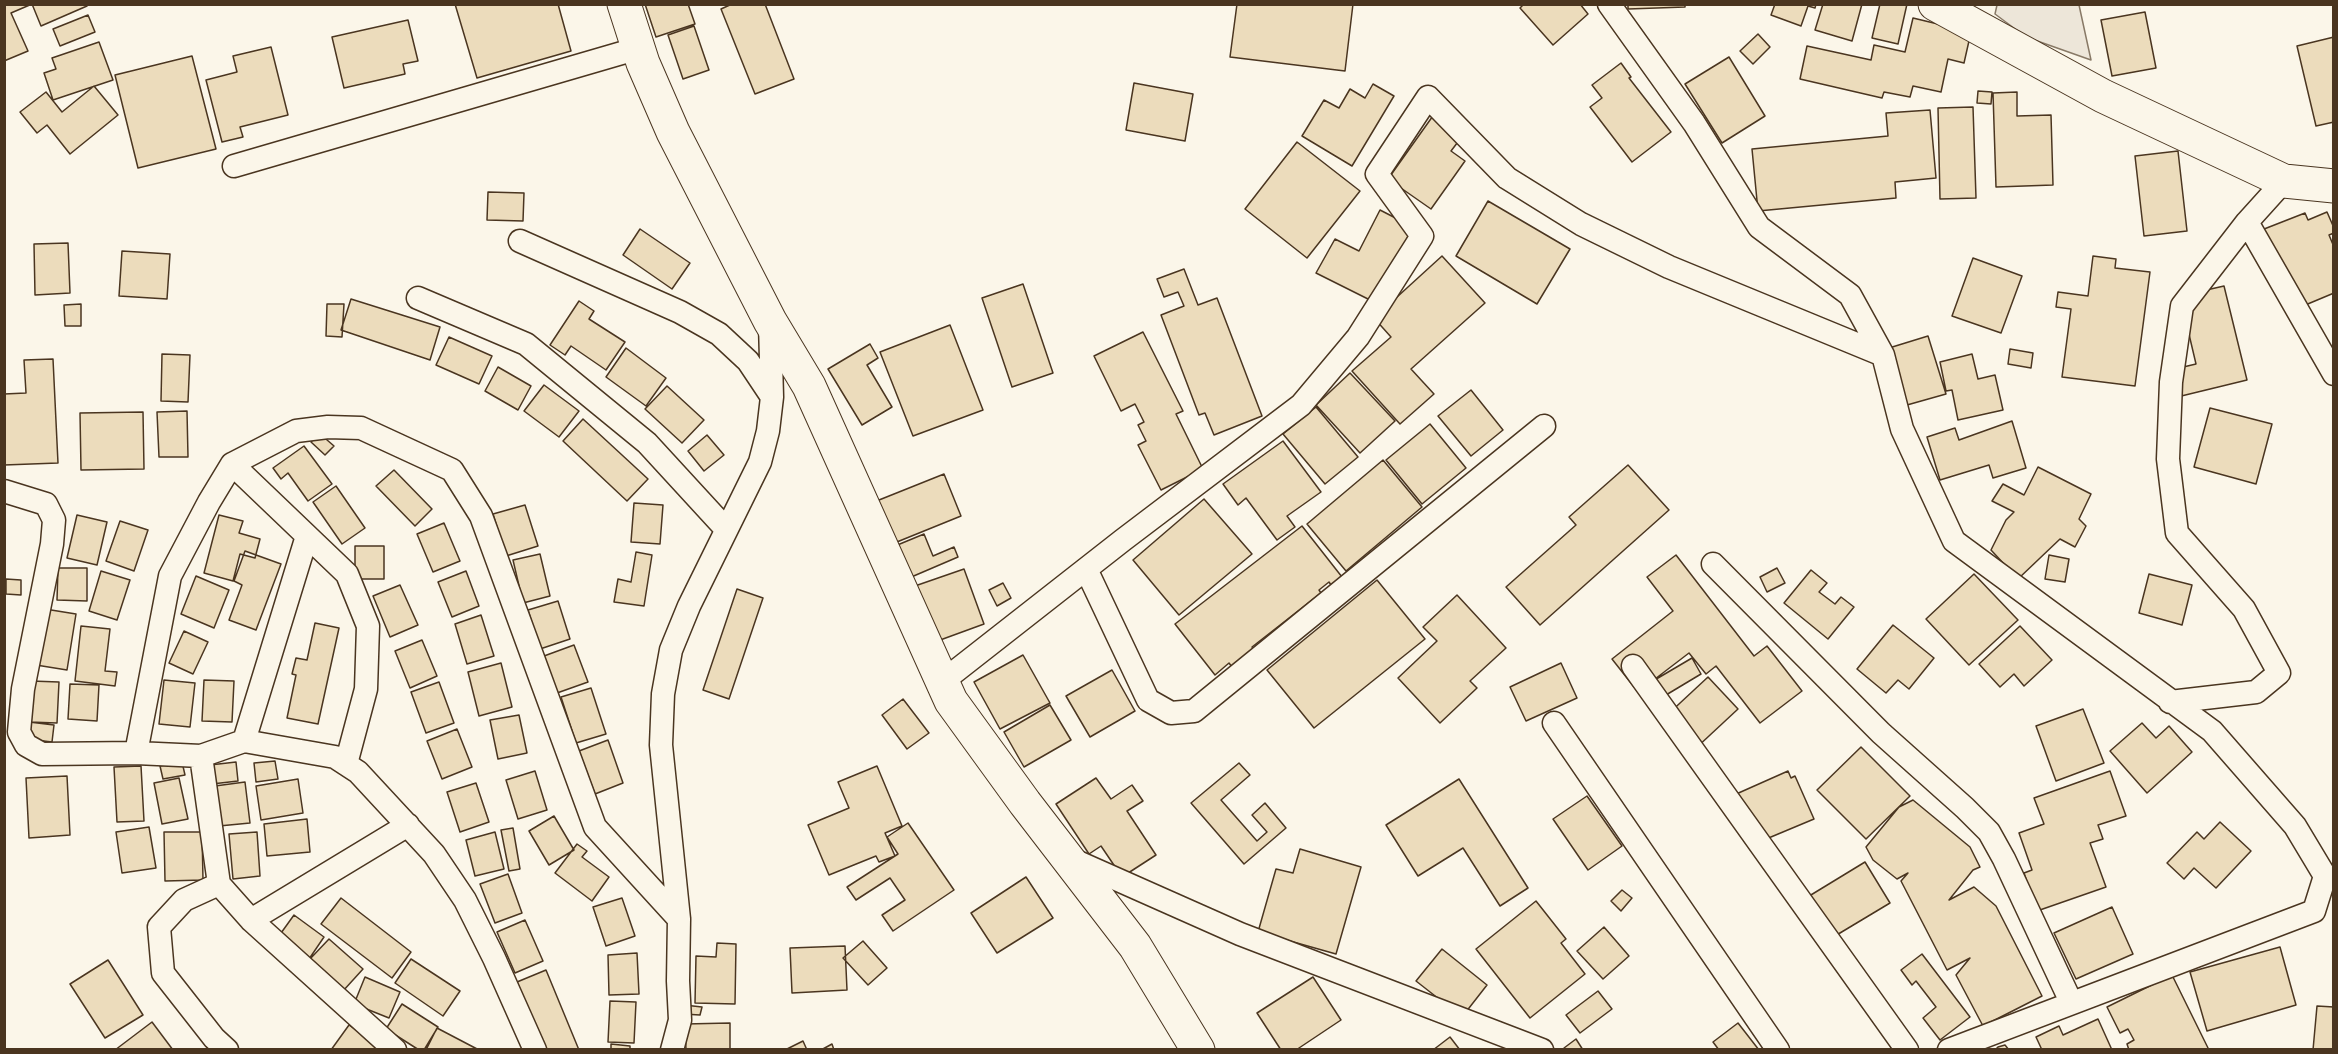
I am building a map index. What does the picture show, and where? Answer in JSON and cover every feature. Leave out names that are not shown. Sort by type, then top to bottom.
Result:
[{"type":"street","points":[[624,4],[673,132],[770,321],[809,386],[951,701],[1135,946],[1198,1050]]},
{"type":"street","points":[[1609,4],[1694,123],[1759,227],[1850,295],[1883,355],[1902,429],[1954,541],[2212,731],[2295,826],[2325,876],[2314,911],[1949,1050]]},
{"type":"street","points":[[1935,4],[2103,96],[2284,181],[2332,187]]},
{"type":"street","points":[[234,166],[639,48]]},
{"type":"street","points":[[943,681],[1301,405],[1358,337],[1422,236],[1377,174],[1428,97],[1507,178],[1581,224],[1669,267],[1883,355]]},
{"type":"street","points":[[2170,702],[2256,692],[2279,673],[2244,609],[2177,532],[2168,459],[2171,382],[2182,306],[2247,222],[2284,181]]},
{"type":"street","points":[[2247,222],[2334,374]]},
{"type":"street","points":[[520,242],[680,312],[719,334],[748,361],[772,397]]},
{"type":"street","points":[[418,298],[526,344],[646,442],[726,529]]},
{"type":"street","points":[[672,1050],[680,1020],[679,919],[661,745],[663,694],[671,650],[688,606],[760,462],[768,431],[772,397],[770,321]]},
{"type":"street","points":[[1086,569],[1148,700],[1171,712],[1194,711],[1544,426]]},
{"type":"street","points":[[136,753],[170,576],[232,464],[296,431],[328,427],[361,428],[452,470],[481,516],[595,827],[679,919]]},
{"type":"street","points":[[232,464],[347,574],[368,626],[366,689],[345,764]]},
{"type":"street","points":[[4,491],[46,504],[54,520],[52,544],[23,689],[19,732],[26,746],[42,754],[136,753],[201,756],[244,741],[312,751],[335,757],[358,772],[434,854],[465,900],[494,957],[535,1050]]},
{"type":"street","points":[[244,741],[307,536]]},
{"type":"street","points":[[1713,564],[1881,733],[1989,832],[2071,1002]]},
{"type":"street","points":[[1632,666],[1907,1050]]},
{"type":"street","points":[[1554,723],[1779,1050]]},
{"type":"street","points":[[201,756],[219,884],[250,920],[395,1050]]},
{"type":"street","points":[[250,920],[408,825]]},
{"type":"street","points":[[1066,857],[1240,934],[1542,1050]]},
{"type":"street","points":[[216,1046],[163,973],[159,927],[184,900],[219,884]]},
{"type":"shaded area","points":[[1997,5],[2079,5],[2091,60],[2026,37],[1995,14]]},
{"type":"building","points":[[4,4],[32,4],[11,13],[28,51],[4,61]]},
{"type":"building","points":[[32,4],[87,4],[87,6],[41,26]]},
{"type":"building","points":[[455,4],[558,4],[571,51],[477,78]]},
{"type":"building","points":[[645,4],[688,4],[695,24],[656,37]]},
{"type":"building","points":[[732,4],[765,4],[794,79],[755,94],[721,9]]},
{"type":"building","points":[[1237,4],[1353,4],[1345,71],[1230,57]]},
{"type":"building","points":[[1524,4],[1580,4],[1588,14],[1553,45],[1520,8]]},
{"type":"building","points":[[1628,4],[1685,4],[1685,7],[1628,9]]},
{"type":"building","points":[[1775,4],[1816,4],[1815,8],[1808,6],[1801,26],[1771,15]]},
{"type":"building","points":[[1823,4],[1862,4],[1852,41],[1815,30]]},
{"type":"building","points":[[1880,4],[1907,4],[1898,44],[1872,38]]},
{"type":"building","points":[[2145,12],[2156,68],[2112,76],[2101,20]]},
{"type":"building","points":[[88,15],[95,32],[60,46],[53,29]]},
{"type":"building","points":[[1913,18],[1971,32],[1964,63],[1948,59],[1941,92],[1913,86],[1910,97],[1884,92],[1882,98],[1800,79],[1807,46],[1871,60],[1874,45],[1905,52]]},
{"type":"building","points":[[408,20],[418,61],[403,64],[405,74],[344,88],[332,37]]},
{"type":"building","points":[[694,26],[709,70],[683,79],[668,35]]},
{"type":"building","points":[[1758,34],[1770,47],[1753,64],[1740,51]]},
{"type":"building","points":[[2334,37],[2334,122],[2316,126],[2297,46]]},
{"type":"building","points":[[99,42],[113,80],[53,100],[44,73],[56,69],[52,58]]},
{"type":"building","points":[[271,47],[288,115],[240,127],[243,137],[222,142],[206,80],[237,72],[233,56]]},
{"type":"building","points":[[192,56],[216,149],[138,168],[115,75]]},
{"type":"building","points":[[1729,57],[1765,116],[1722,143],[1685,84]]},
{"type":"building","points":[[1621,63],[1631,77],[1629,78],[1671,132],[1632,162],[1590,107],[1602,98],[1592,85]]},
{"type":"building","points":[[1134,83],[1193,94],[1185,141],[1126,130]]},
{"type":"building","points":[[1373,84],[1394,96],[1352,166],[1302,136],[1324,100],[1339,108],[1350,89],[1365,98]]},
{"type":"building","points":[[94,86],[118,115],[70,154],[47,125],[37,133],[20,112],[46,92],[62,112]]},
{"type":"building","points":[[1978,91],[1992,92],[1991,104],[1977,103]]},
{"type":"building","points":[[2017,92],[2017,116],[2051,115],[2053,185],[1996,187],[1993,93]]},
{"type":"building","points":[[1973,107],[1976,198],[1940,199],[1938,108]]},
{"type":"building","points":[[1930,110],[1936,178],[1895,182],[1896,198],[1758,211],[1752,149],[1888,136],[1886,113]]},
{"type":"building","points":[[1435,113],[1464,134],[1451,151],[1465,161],[1431,209],[1388,179]]},
{"type":"building","points":[[1297,142],[1360,191],[1307,258],[1245,209]]},
{"type":"building","points":[[2178,151],[2187,231],[2144,236],[2135,156]]},
{"type":"building","points":[[488,192],[524,193],[523,221],[487,220]]},
{"type":"building","points":[[1488,201],[1570,249],[1537,304],[1456,256]]},
{"type":"building","points":[[1380,210],[1413,227],[1374,302],[1316,273],[1335,239],[1359,251]]},
{"type":"building","points":[[2327,212],[2334,228],[2334,233],[2329,235],[2334,247],[2334,293],[2291,311],[2259,231],[2305,213],[2308,220]]},
{"type":"building","points":[[640,229],[690,263],[672,289],[623,255]]},
{"type":"building","points":[[68,243],[70,293],[35,295],[34,244]]},
{"type":"building","points":[[122,251],[170,254],[167,299],[119,296]]},
{"type":"building","points":[[1442,256],[1485,303],[1411,369],[1434,394],[1400,424],[1352,371],[1391,337],[1374,318]]},
{"type":"building","points":[[2093,256],[2116,259],[2115,268],[2150,272],[2135,386],[2062,377],[2071,309],[2056,307],[2058,292],[2088,296]]},
{"type":"building","points":[[1973,258],[2022,276],[2001,333],[1952,316]]},
{"type":"building","points":[[1184,269],[1198,305],[1217,298],[1262,416],[1214,435],[1205,413],[1199,415],[1161,315],[1184,306],[1178,292],[1164,297],[1157,279]]},
{"type":"building","points":[[1023,284],[1053,373],[1012,387],[982,298]]},
{"type":"building","points":[[2224,286],[2247,380],[2169,399],[2162,372],[2196,364],[2180,296]]},
{"type":"building","points":[[351,299],[440,327],[430,360],[341,330]]},
{"type":"building","points":[[579,301],[594,311],[589,319],[625,342],[606,370],[571,346],[565,355],[550,345]]},
{"type":"building","points":[[81,304],[81,326],[65,326],[64,305]]},
{"type":"building","points":[[327,304],[344,304],[342,337],[326,336]]},
{"type":"building","points":[[950,325],[983,410],[913,436],[880,352]]},
{"type":"building","points":[[1143,332],[1183,411],[1176,414],[1203,469],[1161,490],[1138,445],[1146,441],[1138,425],[1144,422],[1135,404],[1121,411],[1094,356]]},
{"type":"building","points":[[1928,336],[1946,394],[1907,405],[1889,348]]},
{"type":"building","points":[[449,337],[492,356],[479,384],[436,365]]},
{"type":"building","points":[[870,344],[878,358],[867,365],[892,407],[862,425],[828,369]]},
{"type":"building","points":[[626,348],[666,378],[646,406],[606,377]]},
{"type":"building","points":[[2010,349],[2033,353],[2031,368],[2008,364]]},
{"type":"building","points":[[162,354],[190,355],[188,402],[161,401]]},
{"type":"building","points":[[1972,354],[1978,379],[1995,375],[2003,410],[1958,420],[1952,390],[1946,391],[1940,362]]},
{"type":"building","points":[[53,359],[58,463],[4,465],[4,394],[26,393],[24,360]]},
{"type":"building","points":[[498,367],[531,386],[518,410],[485,391]]},
{"type":"building","points":[[1350,373],[1395,421],[1360,453],[1316,405]]},
{"type":"building","points":[[544,385],[579,411],[559,437],[524,411]]},
{"type":"building","points":[[667,386],[704,420],[682,443],[645,409]]},
{"type":"building","points":[[1471,390],[1503,430],[1471,456],[1438,416]]},
{"type":"building","points":[[1316,407],[1358,457],[1325,484],[1283,434]]},
{"type":"building","points":[[2210,408],[2272,424],[2256,484],[2194,467]]},
{"type":"building","points":[[187,411],[188,457],[159,457],[157,412]]},
{"type":"building","points":[[143,412],[144,469],[81,470],[80,413]]},
{"type":"building","points":[[583,419],[648,479],[627,501],[563,441]]},
{"type":"building","points":[[2012,421],[2026,468],[1993,478],[1989,465],[1940,480],[1927,437],[1955,428],[1959,440]]},
{"type":"building","points":[[1430,424],[1466,468],[1422,504],[1386,460]]},
{"type":"building","points":[[319,433],[334,446],[325,455],[311,442]]},
{"type":"building","points":[[707,435],[724,455],[704,471],[688,451]]},
{"type":"building","points":[[1283,441],[1321,492],[1287,516],[1295,527],[1277,540],[1246,498],[1238,505],[1223,484]]},
{"type":"building","points":[[304,446],[332,484],[308,501],[288,473],[281,479],[273,468]]},
{"type":"building","points":[[1383,460],[1422,507],[1346,571],[1307,524]]},
{"type":"building","points":[[1628,465],[1669,510],[1540,625],[1506,587],[1576,525],[1569,517]]},
{"type":"building","points":[[2038,467],[2091,494],[2079,519],[2086,526],[2075,547],[2060,539],[2018,579],[1991,550],[2006,520],[2014,512],[1992,501],[2003,484],[2024,495]]},
{"type":"building","points":[[394,470],[432,509],[415,526],[376,486]]},
{"type":"building","points":[[944,474],[961,516],[887,546],[869,504]]},
{"type":"building","points":[[336,486],[365,528],[342,544],[313,502]]},
{"type":"building","points":[[1204,499],[1252,554],[1179,615],[1133,560]]},
{"type":"building","points":[[634,503],[663,505],[660,544],[631,542]]},
{"type":"building","points":[[525,505],[538,546],[506,556],[493,514]]},
{"type":"building","points":[[77,515],[107,522],[97,565],[67,558]]},
{"type":"building","points":[[219,515],[243,521],[239,533],[260,539],[255,558],[240,554],[233,581],[204,573]]},
{"type":"building","points":[[120,521],[148,530],[134,571],[106,561]]},
{"type":"building","points":[[444,523],[460,561],[433,572],[417,534]]},
{"type":"building","points":[[1302,526],[1342,577],[1331,585],[1329,582],[1319,590],[1321,593],[1252,647],[1255,650],[1232,667],[1229,663],[1215,675],[1175,624]]},
{"type":"building","points":[[924,534],[933,556],[954,547],[958,557],[909,578],[895,546]]},
{"type":"building","points":[[355,546],[384,546],[384,579],[355,579]]},
{"type":"building","points":[[245,551],[281,564],[256,630],[229,620],[242,585],[234,581]]},
{"type":"building","points":[[636,552],[652,555],[644,606],[614,602],[618,579],[631,582]]},
{"type":"building","points":[[540,554],[550,596],[523,603],[513,560]]},
{"type":"building","points":[[1676,555],[1754,656],[1767,646],[1802,691],[1760,723],[1716,666],[1706,674],[1689,653],[1638,692],[1612,659],[1673,611],[1647,577]]},
{"type":"building","points":[[2049,555],[2069,559],[2065,582],[2045,579]]},
{"type":"building","points":[[58,568],[87,568],[87,601],[57,600]]},
{"type":"building","points":[[1777,568],[1785,583],[1767,592],[1760,577]]},
{"type":"building","points":[[964,569],[984,624],[932,643],[912,587]]},
{"type":"building","points":[[1811,570],[1827,583],[1819,592],[1835,604],[1841,597],[1854,607],[1828,639],[1784,603]]},
{"type":"building","points":[[101,571],[130,580],[117,620],[89,611]]},
{"type":"building","points":[[466,571],[479,606],[452,617],[438,582]]},
{"type":"building","points":[[1974,574],[2018,620],[1969,665],[1926,619]]},
{"type":"building","points":[[2149,574],[2192,585],[2182,625],[2139,613]]},
{"type":"building","points":[[196,576],[229,590],[214,628],[181,614]]},
{"type":"building","points":[[6,579],[21,580],[21,595],[6,594]]},
{"type":"building","points":[[1377,580],[1425,639],[1314,728],[1267,670]]},
{"type":"building","points":[[1003,583],[1011,598],[997,606],[989,590]]},
{"type":"building","points":[[400,585],[418,625],[390,637],[373,596]]},
{"type":"building","points":[[737,589],[763,598],[729,699],[703,690]]},
{"type":"building","points":[[1457,595],[1506,648],[1470,681],[1477,688],[1440,723],[1398,678],[1437,641],[1423,627]]},
{"type":"building","points":[[558,601],[570,639],[540,649],[528,610]]},
{"type":"building","points":[[45,609],[76,614],[67,670],[36,665]]},
{"type":"building","points":[[481,615],[494,656],[467,664],[455,624]]},
{"type":"building","points":[[315,623],[339,628],[318,724],[287,718],[296,675],[292,674],[296,658],[307,660]]},
{"type":"building","points":[[1893,625],[1934,658],[1909,689],[1898,680],[1886,693],[1857,669]]},
{"type":"building","points":[[81,626],[110,629],[105,671],[117,672],[115,686],[75,681]]},
{"type":"building","points":[[2020,626],[2052,660],[2024,686],[2014,674],[2000,687],[1979,664]]},
{"type":"building","points":[[184,631],[208,642],[193,674],[169,663]]},
{"type":"building","points":[[422,640],[437,676],[410,688],[395,651]]},
{"type":"building","points":[[574,645],[588,682],[557,693],[544,656]]},
{"type":"building","points":[[1023,655],[1050,703],[1000,729],[974,682]]},
{"type":"building","points":[[1692,658],[1701,674],[1651,704],[1641,688]]},
{"type":"building","points":[[501,663],[512,707],[479,716],[468,672]]},
{"type":"building","points":[[1561,663],[1577,698],[1526,721],[1510,687]]},
{"type":"building","points":[[1112,670],[1135,711],[1090,737],[1066,696]]},
{"type":"building","points":[[1708,677],[1738,709],[1695,749],[1665,717]]},
{"type":"building","points":[[164,680],[195,683],[190,727],[159,724]]},
{"type":"building","points":[[204,680],[234,681],[232,722],[202,721]]},
{"type":"building","points":[[31,681],[59,682],[57,723],[29,722]]},
{"type":"building","points":[[439,682],[454,723],[426,733],[411,692]]},
{"type":"building","points":[[70,684],[99,685],[97,721],[68,719]]},
{"type":"building","points":[[591,688],[606,734],[576,743],[561,697]]},
{"type":"building","points":[[903,699],[929,733],[907,749],[882,715]]},
{"type":"building","points":[[1050,705],[1071,740],[1024,767],[1004,732]]},
{"type":"building","points":[[2083,709],[2104,763],[2056,781],[2036,726]]},
{"type":"building","points":[[519,715],[527,753],[498,759],[490,720]]},
{"type":"building","points":[[29,722],[54,725],[52,742],[27,739]]},
{"type":"building","points":[[2142,723],[2156,738],[2169,726],[2192,752],[2147,793],[2110,751]]},
{"type":"building","points":[[457,729],[472,767],[442,779],[427,741]]},
{"type":"building","points":[[608,740],[623,783],[595,794],[579,751]]},
{"type":"building","points":[[1861,747],[1910,796],[1866,839],[1817,790]]},
{"type":"building","points":[[275,761],[278,779],[256,782],[254,763]]},
{"type":"building","points":[[182,762],[185,775],[163,779],[160,766]]},
{"type":"building","points":[[236,762],[238,781],[212,784],[210,765]]},
{"type":"building","points":[[1239,763],[1250,775],[1221,800],[1257,841],[1267,832],[1252,815],[1265,803],[1286,828],[1244,864],[1191,803]]},
{"type":"building","points":[[141,766],[144,821],[117,822],[114,767]]},
{"type":"building","points":[[877,766],[902,826],[885,833],[895,856],[879,862],[876,856],[829,875],[808,825],[849,808],[838,782]]},
{"type":"building","points":[[535,771],[547,810],[518,819],[506,780]]},
{"type":"building","points":[[1788,771],[1791,778],[1795,776],[1814,819],[1759,842],[1725,799]]},
{"type":"building","points":[[2110,771],[2126,816],[2098,825],[2103,839],[2090,843],[2106,887],[2037,911],[2024,873],[2032,870],[2019,833],[2044,824],[2034,798]]},
{"type":"building","points":[[67,776],[70,835],[29,838],[26,778]]},
{"type":"building","points":[[179,778],[188,819],[162,824],[154,783]]},
{"type":"building","points":[[1096,778],[1111,799],[1132,785],[1143,801],[1127,811],[1156,855],[1122,877],[1101,846],[1089,854],[1056,804]]},
{"type":"building","points":[[298,779],[303,813],[261,820],[256,786]]},
{"type":"building","points":[[1459,779],[1528,888],[1500,906],[1463,848],[1418,876],[1386,825]]},
{"type":"building","points":[[245,782],[250,823],[219,826],[215,786]]},
{"type":"building","points":[[476,783],[489,822],[460,832],[447,792]]},
{"type":"building","points":[[1587,796],[1622,846],[1588,870],[1553,819]]},
{"type":"building","points":[[1913,800],[1970,847],[1980,867],[1973,870],[1949,900],[1974,887],[1996,906],[2042,996],[1983,1026],[1956,975],[1970,958],[1947,970],[1901,881],[1908,873],[1897,879],[1873,860],[1866,847],[1899,807]]},
{"type":"building","points":[[554,816],[574,850],[549,865],[529,831]]},
{"type":"building","points":[[307,819],[310,852],[267,856],[264,824]]},
{"type":"building","points":[[2220,822],[2251,851],[2216,888],[2194,868],[2184,879],[2167,863],[2197,832],[2204,839]]},
{"type":"building","points":[[908,823],[954,890],[893,931],[882,915],[905,900],[890,878],[856,900],[847,887],[898,854],[887,837]]},
{"type":"building","points":[[149,827],[156,868],[122,873],[116,832]]},
{"type":"building","points":[[513,828],[520,869],[509,871],[501,830]]},
{"type":"building","points":[[164,832],[202,832],[203,880],[165,881]]},
{"type":"building","points":[[257,832],[260,876],[233,879],[229,834]]},
{"type":"building","points":[[495,832],[504,869],[475,876],[466,840]]},
{"type":"building","points":[[577,844],[587,851],[582,857],[609,877],[592,901],[555,873]]},
{"type":"building","points":[[1300,849],[1361,867],[1336,954],[1258,932],[1276,869],[1293,873]]},
{"type":"building","points":[[1865,862],[1890,903],[1825,942],[1801,901]]},
{"type":"building","points":[[508,874],[522,913],[495,923],[480,884]]},
{"type":"building","points":[[1026,877],[1053,918],[997,953],[971,913]]},
{"type":"building","points":[[1622,890],[1632,898],[1621,911],[1611,901]]},
{"type":"building","points":[[341,898],[411,952],[392,978],[321,924]]},
{"type":"building","points":[[622,898],[635,936],[606,946],[593,907]]},
{"type":"building","points":[[1536,901],[1566,939],[1561,943],[1585,974],[1530,1018],[1476,949]]},
{"type":"building","points":[[2112,907],[2133,954],[2076,979],[2054,933]]},
{"type":"building","points":[[294,915],[324,937],[307,962],[276,940]]},
{"type":"building","points":[[525,920],[543,961],[515,973],[497,932]]},
{"type":"building","points":[[1604,927],[1629,956],[1603,979],[1577,951]]},
{"type":"building","points":[[329,939],[363,969],[343,991],[309,960]]},
{"type":"building","points":[[863,941],[887,968],[868,985],[843,958]]},
{"type":"building","points":[[717,943],[736,944],[735,1004],[695,1003],[696,956],[716,957]]},
{"type":"building","points":[[845,946],[847,990],[792,993],[790,948]]},
{"type":"building","points":[[2280,947],[2296,1005],[2207,1031],[2190,972]]},
{"type":"building","points":[[1442,949],[1487,985],[1462,1017],[1416,981]]},
{"type":"building","points":[[637,953],[639,994],[609,995],[608,955]]},
{"type":"building","points":[[1922,954],[1970,1017],[1940,1040],[1923,1018],[1936,1007],[1916,981],[1912,985],[1901,970]]},
{"type":"building","points":[[411,959],[460,991],[443,1016],[395,983]]},
{"type":"building","points":[[108,960],[143,1015],[105,1038],[70,984]]},
{"type":"building","points":[[546,970],[579,1050],[546,1050],[517,982]]},
{"type":"building","points":[[2172,975],[2209,1050],[2129,1050],[2127,1044],[2134,1040],[2128,1029],[2120,1033],[2107,1007]]},
{"type":"building","points":[[365,977],[400,992],[389,1018],[354,1004]]},
{"type":"building","points":[[1313,977],[1341,1020],[1296,1050],[1281,1050],[1257,1013]]},
{"type":"building","points":[[1598,991],[1612,1009],[1580,1033],[1566,1015]]},
{"type":"building","points":[[610,1001],[636,1002],[634,1043],[608,1042]]},
{"type":"building","points":[[402,1004],[438,1027],[424,1050],[419,1050],[386,1029]]},
{"type":"building","points":[[684,1005],[702,1007],[700,1015],[683,1014]]},
{"type":"building","points":[[2317,1006],[2334,1007],[2334,1050],[2313,1050]]},
{"type":"building","points":[[2098,1019],[2112,1050],[2042,1050],[2036,1037],[2059,1026],[2063,1035]]},
{"type":"building","points":[[152,1022],[173,1050],[115,1050]]},
{"type":"building","points":[[730,1023],[730,1050],[686,1050],[685,1024]]},
{"type":"building","points":[[1738,1023],[1759,1050],[1719,1050],[1713,1042]]},
{"type":"building","points":[[349,1025],[379,1046],[376,1050],[331,1050]]},
{"type":"building","points":[[437,1028],[479,1050],[426,1050]]},
{"type":"building","points":[[1450,1037],[1460,1050],[1433,1050]]},
{"type":"building","points":[[1576,1039],[1583,1050],[1565,1050],[1564,1048]]},
{"type":"building","points":[[803,1041],[807,1050],[785,1050]]},
{"type":"building","points":[[611,1044],[630,1046],[630,1050],[611,1050]]},
{"type":"building","points":[[832,1044],[834,1050],[821,1050]]},
{"type":"building","points":[[2005,1045],[2009,1050],[1995,1050],[1998,1047]]}]
